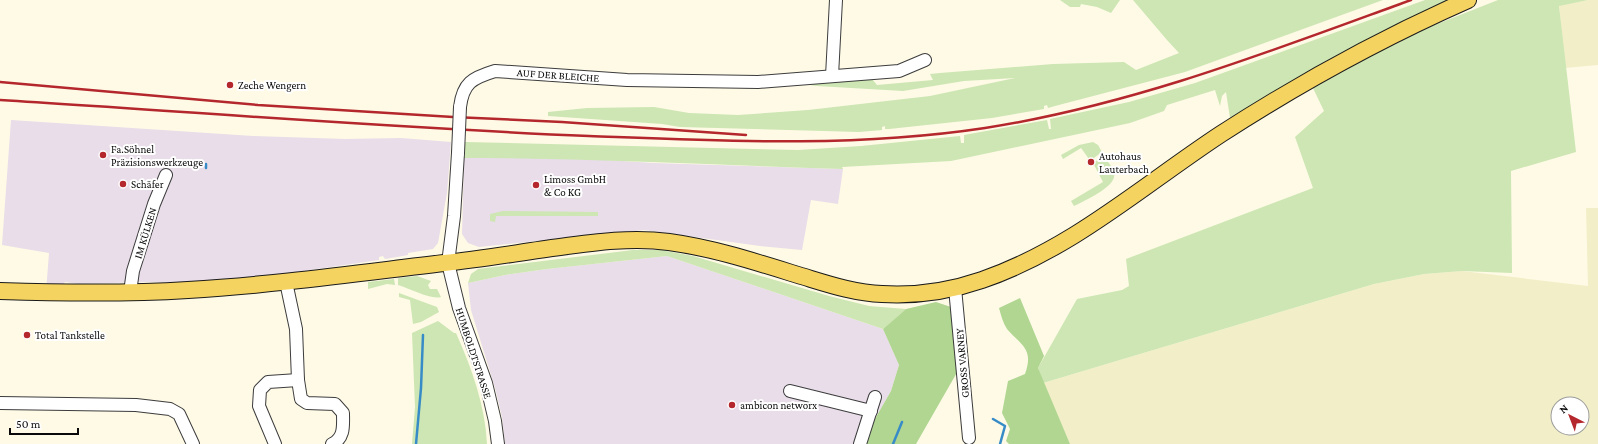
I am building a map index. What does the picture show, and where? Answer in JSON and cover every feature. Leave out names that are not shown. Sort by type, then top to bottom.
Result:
[{"type":"main road","points":[[0,291],[86,294],[187,290],[286,282],[448,263],[602,241],[645,240],[665,241],[718,252],[832,285],[867,293],[902,294],[955,288],[1006,271],[1080,234],[1218,136],[1271,103],[1379,42],[1468,0]]},
{"type":"street","points":[[832,76],[836,0]]},
{"type":"street","name":"AUF DER BLEICHE","points":[[448,263],[454,216],[460,107],[464,88],[476,78],[495,71],[627,80],[742,82],[784,81],[899,71],[925,60]]},
{"type":"street","name":"IM KÜLKEN","points":[[130,292],[133,271],[154,204],[166,175]]},
{"type":"street","name":"HUMBOLDTSTRASSE","points":[[448,263],[459,308],[486,383],[495,421],[498,444]]},
{"type":"street","points":[[286,282],[296,329],[300,396],[304,403],[334,404],[341,410],[342,434],[339,439],[332,444]]},
{"type":"street","name":"GROSS VARNEY","points":[[955,288],[969,438]]},
{"type":"street","points":[[275,444],[259,406],[260,390],[268,382],[298,380]]},
{"type":"street","points":[[790,391],[871,411]]},
{"type":"street","points":[[860,444],[875,398]]},
{"type":"street","points":[[0,403],[136,406],[170,409],[179,414],[193,444]]},
{"type":"shaded area","points":[[1588,0],[1598,0],[1598,65],[1565,68],[1559,5]]},
{"type":"shaded area","points":[[11,120],[253,136],[345,139],[401,138],[451,142],[447,193],[438,243],[433,249],[408,253],[408,255],[385,259],[383,256],[379,257],[379,260],[283,274],[189,284],[148,282],[78,284],[65,282],[55,293],[46,292],[49,253],[2,245]]},
{"type":"shaded area","points":[[464,158],[575,158],[654,163],[843,169],[838,204],[811,200],[802,250],[760,246],[644,230],[479,247],[468,243],[462,234]]},
{"type":"shaded area","points":[[1586,208],[1598,208],[1598,444],[1070,444],[1043,383],[1374,284],[1424,274],[1462,271],[1588,286]]},
{"type":"shaded area","points":[[667,256],[883,329],[899,365],[891,391],[872,424],[865,444],[505,444],[502,417],[495,388],[471,310],[468,283],[505,275],[547,269]]},
{"type":"green space","points":[[1060,0],[1120,0],[1111,13],[1097,7],[1081,4],[1080,7],[1070,7]]},
{"type":"green space","points":[[1133,0],[1383,0],[1185,72],[1048,108],[1047,105],[1044,106],[1044,109],[992,118],[889,129],[885,129],[885,126],[882,127],[882,130],[859,132],[680,127],[662,124],[548,116],[548,112],[587,108],[654,107],[689,113],[738,115],[808,110],[930,96],[1015,78],[964,81],[903,91],[802,84],[872,79],[877,85],[933,80],[930,74],[1053,64],[1124,62],[1136,70],[1179,53]]},
{"type":"green space","points":[[1425,0],[1451,0],[1339,57],[1230,118],[1226,92],[1222,96],[1220,106],[1215,90],[1167,105],[1164,111],[1130,123],[951,161],[842,167],[843,169],[606,160],[464,158],[465,142],[798,150],[861,146],[960,136],[961,143],[964,143],[964,135],[1047,120],[1049,129],[1051,129],[1050,119],[1129,102],[1195,83]]},
{"type":"green space","points":[[1498,0],[1588,0],[1559,6],[1576,152],[1511,171],[1512,273],[1462,271],[1424,274],[1374,284],[1043,383],[1038,368],[1077,299],[1122,290],[1129,286],[1126,259],[1313,188],[1295,137],[1324,111],[1312,86],[1389,43]]},
{"type":"green space","points":[[1093,142],[1098,145],[1102,152],[1091,160],[1081,148],[1063,159],[1061,155],[1079,145]]},
{"type":"green space","points":[[1104,156],[1114,173],[1114,178],[1111,183],[1092,197],[1074,206],[1071,201],[1103,182],[1093,163]]},
{"type":"green space","points":[[503,211],[598,212],[598,216],[496,216],[495,222],[490,221],[490,214]]},
{"type":"green space","points":[[633,250],[661,250],[693,256],[829,296],[869,306],[906,309],[883,329],[667,256],[547,269],[505,275],[468,283],[471,274],[478,269]]},
{"type":"green space","points":[[417,276],[431,281],[428,285],[430,289],[437,289],[441,297],[437,298],[426,296],[398,285],[398,278]]},
{"type":"green space","points":[[394,279],[395,285],[387,284],[368,289],[368,282]]},
{"type":"green space","points":[[399,293],[437,307],[439,312],[421,322],[413,324],[410,300],[399,297]]},
{"type":"green space","points":[[1020,298],[1044,356],[1038,368],[1070,444],[1009,444],[1006,441],[1010,429],[1002,413],[1008,381],[1025,374],[1028,359],[1025,348],[1007,329],[999,308]]},
{"type":"green space","points":[[936,302],[954,308],[959,369],[916,444],[865,444],[872,424],[891,391],[899,365],[883,329],[906,309]]},
{"type":"green space","points":[[438,321],[456,333],[467,360],[481,401],[487,444],[412,444],[415,407],[412,333]]},
{"type":"waterway","points":[[416,444],[421,388],[423,335]]},
{"type":"waterway","points":[[993,419],[1005,426],[1000,444]]},
{"type":"waterway","points":[[893,444],[902,422]]},
{"type":"railway","points":[[0,100],[515,133],[738,141],[836,141],[886,138],[985,128],[1040,118],[1148,91],[1254,57],[1411,0]]},
{"type":"railway","points":[[0,82],[258,105],[562,122],[746,135]]},
{"type":"place","name":"Zeche Wengern","points":[[230,85]]},
{"type":"place","name":"Fa.Söhnel Präzisionswerkzeuge","points":[[103,155]]},
{"type":"place","name":"Autohaus Lauterbach","points":[[1091,162]]},
{"type":"place","name":"Schäfer","points":[[123,184]]},
{"type":"place","name":"Limoss GmbH & Co KG","points":[[536,185]]},
{"type":"place","name":"Total Tankstelle","points":[[27,335]]},
{"type":"place","name":"ambicon networx","points":[[732,405]]}]
